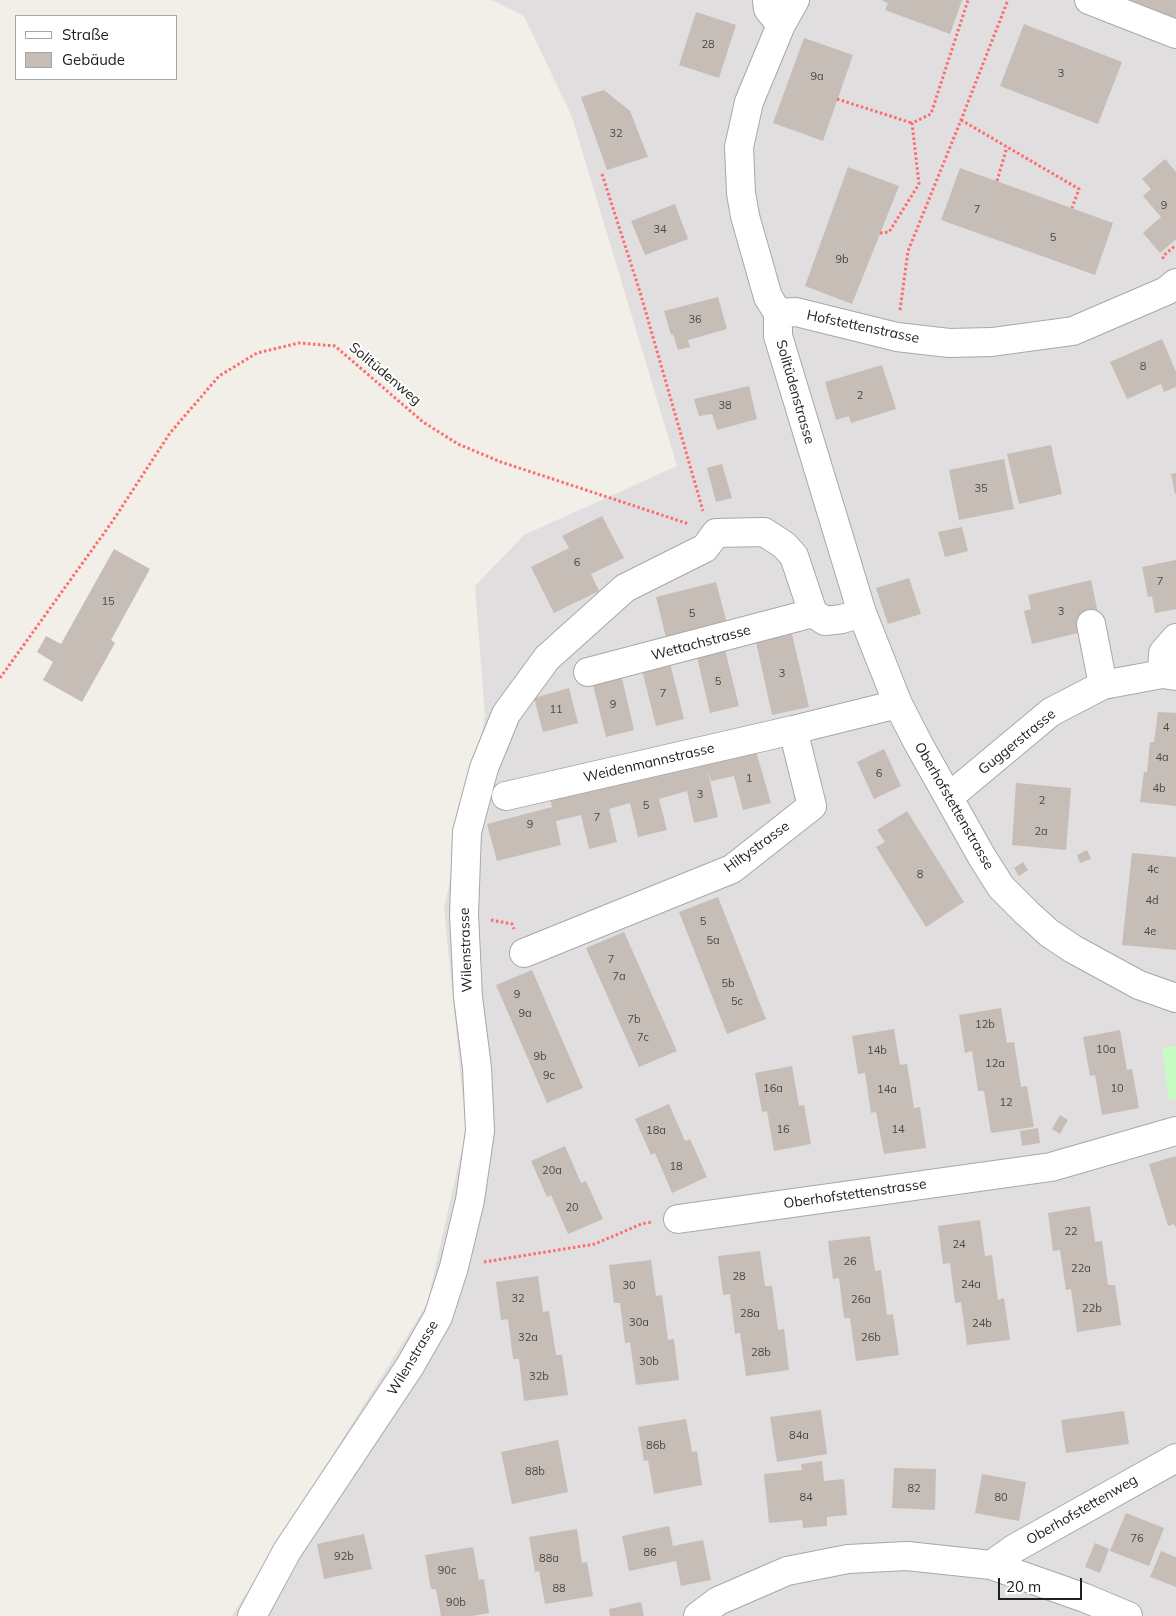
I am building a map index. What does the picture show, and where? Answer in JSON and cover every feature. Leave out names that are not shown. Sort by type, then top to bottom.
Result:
[{"type":"street","points":[[766,0],[768,9],[781,25]]},
{"type":"street","name":"Solitüdenstrasse","points":[[795,0],[781,25],[749,102],[739,147],[739,170],[745,216],[768,298],[778,313],[778,336],[836,528]]},
{"type":"street","points":[[1089,0],[1176,34]]},
{"type":"street","name":"Hofstettenstrasse","points":[[778,313],[796,312],[897,337],[949,343],[992,342],[1074,331],[1166,291],[1176,283]]},
{"type":"street","name":"Oberhofstettenstrasse","points":[[836,528],[862,613],[898,704],[982,857],[1001,887],[1027,914],[1049,932],[1098,964],[1139,985],[1176,998]]},
{"type":"street","points":[[716,532],[764,532],[784,545],[794,556],[813,613],[825,621],[842,619],[862,613]]},
{"type":"street","name":"Wilenstrasse","points":[[252,1616],[287,1551],[410,1366],[438,1317],[454,1267],[470,1200],[480,1131],[477,1068],[468,996],[464,914],[467,832],[484,768],[506,714],[547,658],[625,588],[704,548],[716,532]]},
{"type":"street","name":"Wettachstrasse","points":[[588,672],[813,613]]},
{"type":"street","points":[[1091,624],[1103,685]]},
{"type":"street","points":[[1171,670],[1163,653],[1176,638]]},
{"type":"street","name":"Guggerstrasse","points":[[949,797],[1051,712],[1103,685],[1171,670]]},
{"type":"street","points":[[793,730],[898,704]]},
{"type":"street","name":"Weidenmannstrasse","points":[[506,796],[793,730]]},
{"type":"street","name":"Hiltystrasse","points":[[524,953],[732,869],[812,806],[793,730]]},
{"type":"street","name":"Oberhofstettenstrasse","points":[[678,1219],[1051,1167],[1176,1131]]},
{"type":"street","name":"Oberhofstettenweg","points":[[991,1565],[1015,1548],[1176,1458]]},
{"type":"street","points":[[698,1616],[718,1601],[787,1571],[848,1558],[907,1556],[991,1565],[1085,1598],[1128,1616]]},
{"type":"path","points":[[838,99],[912,124],[931,114],[968,0]]},
{"type":"path","points":[[897,337],[908,251],[962,120],[1008,0]]},
{"type":"path","points":[[962,120],[1079,189],[1072,208]]},
{"type":"path","points":[[880,233],[889,232],[919,184],[912,124]]},
{"type":"path","points":[[997,181],[1007,148]]},
{"type":"path","points":[[602,174],[640,292],[705,517],[716,532]]},
{"type":"path","name":"Solitüdenweg","points":[[0,678],[112,522],[170,433],[219,376],[257,353],[299,343],[335,346],[423,422],[458,444],[501,462],[716,532]]},
{"type":"path","points":[[464,914],[512,924],[524,953]]},
{"type":"path","points":[[454,1267],[595,1244],[641,1224],[678,1219]]},
{"type":"shaded area","points":[[491,0],[1176,0],[1176,1616],[232,1616],[427,1304],[466,1131],[444,908],[485,716],[475,586],[524,535],[677,466],[572,117],[524,16]]},
{"type":"green space","points":[[1176,1046],[1176,1099],[1169,1100],[1162,1049]]},
{"type":"building","points":[[881,0],[962,0],[950,34],[885,10],[888,3]]},
{"type":"building","points":[[1122,0],[1176,0],[1176,22]]},
{"type":"building","points":[[696,12],[736,25],[719,78],[679,65]]},
{"type":"building","points":[[1024,24],[1122,62],[1098,124],[1000,86]]},
{"type":"building","points":[[804,38],[853,55],[823,141],[773,123]]},
{"type":"building","points":[[604,90],[630,111],[648,157],[607,170],[581,97]]},
{"type":"building","points":[[1165,159],[1176,172],[1176,239],[1160,253],[1143,233],[1161,217],[1143,196],[1151,189],[1142,179]]},
{"type":"building","points":[[848,167],[899,186],[852,304],[805,286]]},
{"type":"building","points":[[960,168],[1113,223],[1095,275],[941,220]]},
{"type":"building","points":[[675,204],[688,239],[645,255],[631,221]]},
{"type":"building","points":[[718,297],[727,329],[688,340],[690,347],[678,350],[673,334],[671,335],[664,311]]},
{"type":"building","points":[[1162,339],[1176,372],[1176,387],[1164,392],[1161,384],[1127,399],[1110,362]]},
{"type":"building","points":[[882,365],[896,409],[851,423],[849,416],[836,420],[825,382]]},
{"type":"building","points":[[749,386],[757,419],[717,430],[712,414],[699,416],[694,399]]},
{"type":"building","points":[[1051,445],[1062,494],[1019,504],[1007,454]]},
{"type":"building","points":[[1004,459],[1014,509],[959,520],[949,470]]},
{"type":"building","points":[[722,464],[732,498],[716,502],[707,468]]},
{"type":"building","points":[[1176,473],[1176,494],[1175,494],[1171,474]]},
{"type":"building","points":[[602,516],[624,558],[591,574],[599,591],[554,613],[531,567],[569,548],[562,536]]},
{"type":"building","points":[[962,527],[968,551],[945,557],[938,532]]},
{"type":"building","points":[[114,549],[150,569],[111,640],[115,643],[82,702],[43,680],[53,662],[37,652],[46,636],[61,644]]},
{"type":"building","points":[[1176,560],[1176,609],[1155,613],[1152,596],[1148,597],[1142,567]]},
{"type":"building","points":[[909,578],[921,614],[888,624],[876,588]]},
{"type":"building","points":[[1091,580],[1098,613],[1082,632],[1032,644],[1024,611],[1031,609],[1028,595]]},
{"type":"building","points":[[716,582],[729,631],[668,646],[656,597]]},
{"type":"building","points":[[792,634],[809,707],[772,715],[756,642]]},
{"type":"building","points":[[725,650],[739,706],[710,713],[697,657]]},
{"type":"building","points":[[670,663],[684,719],[656,726],[642,670]]},
{"type":"building","points":[[621,674],[634,730],[606,737],[592,681]]},
{"type":"building","points":[[569,688],[578,723],[543,732],[534,698]]},
{"type":"building","points":[[1158,712],[1176,713],[1176,806],[1140,802],[1144,772],[1147,772],[1150,742],[1154,742]]},
{"type":"building","points":[[755,748],[771,803],[743,810],[734,776],[711,781],[707,768],[718,817],[694,823],[687,791],[659,799],[667,830],[638,837],[630,803],[609,809],[617,842],[589,849],[581,815],[556,821],[561,845],[497,861],[487,824],[552,807],[550,799]]},
{"type":"building","points":[[884,749],[901,786],[874,799],[857,762]]},
{"type":"building","points":[[1016,783],[1071,788],[1066,850],[1012,845]]},
{"type":"building","points":[[907,811],[964,902],[926,927],[876,847],[885,842],[877,830]]},
{"type":"building","points":[[1087,850],[1091,859],[1080,863],[1077,855]]},
{"type":"building","points":[[1132,853],[1176,857],[1176,950],[1122,945]]},
{"type":"building","points":[[1023,862],[1028,870],[1019,876],[1014,868]]},
{"type":"building","points":[[718,897],[766,1019],[727,1034],[679,912]]},
{"type":"building","points":[[624,932],[677,1051],[639,1067],[586,948]]},
{"type":"building","points":[[532,970],[583,1088],[547,1103],[496,985]]},
{"type":"building","points":[[1001,1008],[1007,1043],[1014,1042],[1021,1087],[1027,1086],[1034,1127],[991,1133],[984,1091],[978,1091],[972,1051],[965,1053],[959,1015]]},
{"type":"building","points":[[894,1029],[900,1065],[907,1064],[914,1108],[920,1107],[926,1148],[884,1154],[876,1112],[871,1113],[865,1073],[858,1074],[852,1036]]},
{"type":"building","points":[[1120,1030],[1127,1070],[1132,1069],[1139,1108],[1102,1115],[1095,1075],[1090,1076],[1083,1037]]},
{"type":"building","points":[[792,1066],[799,1106],[804,1105],[811,1144],[774,1151],[767,1111],[762,1112],[755,1073]]},
{"type":"building","points":[[669,1104],[685,1141],[690,1139],[707,1177],[672,1193],[655,1153],[651,1155],[635,1119]]},
{"type":"building","points":[[1060,1115],[1068,1120],[1060,1134],[1052,1129]]},
{"type":"building","points":[[1038,1128],[1040,1143],[1022,1146],[1020,1131]]},
{"type":"building","points":[[565,1146],[581,1183],[586,1181],[603,1219],[568,1234],[551,1195],[547,1197],[531,1161]]},
{"type":"building","points":[[1176,1156],[1176,1228],[1174,1224],[1168,1226],[1149,1164]]},
{"type":"building","points":[[1090,1206],[1095,1242],[1102,1241],[1108,1285],[1115,1285],[1121,1325],[1077,1332],[1071,1289],[1066,1290],[1060,1250],[1053,1251],[1048,1213]]},
{"type":"building","points":[[980,1220],[985,1256],[992,1255],[998,1300],[1004,1298],[1010,1340],[967,1345],[961,1302],[955,1303],[950,1263],[943,1264],[938,1226]]},
{"type":"building","points":[[870,1236],[875,1271],[881,1270],[887,1315],[893,1314],[899,1355],[856,1361],[850,1318],[844,1318],[839,1278],[833,1279],[828,1241]]},
{"type":"building","points":[[760,1251],[765,1286],[772,1286],[778,1330],[784,1329],[789,1370],[746,1376],[740,1333],[735,1334],[730,1294],[723,1295],[718,1256]]},
{"type":"building","points":[[651,1260],[656,1296],[662,1295],[668,1340],[674,1339],[679,1380],[636,1385],[630,1342],[625,1343],[620,1303],[614,1303],[609,1265]]},
{"type":"building","points":[[538,1276],[543,1312],[549,1311],[556,1355],[562,1355],[568,1395],[524,1401],[519,1359],[513,1359],[508,1319],[501,1320],[496,1282]]},
{"type":"building","points":[[821,1410],[827,1454],[777,1462],[770,1417]]},
{"type":"building","points":[[1124,1411],[1129,1444],[1066,1453],[1061,1420]]},
{"type":"building","points":[[686,1419],[692,1452],[697,1451],[702,1485],[654,1494],[648,1460],[644,1461],[638,1427]]},
{"type":"building","points":[[558,1440],[568,1492],[512,1504],[501,1452]]},
{"type":"building","points":[[822,1461],[824,1481],[844,1479],[847,1515],[827,1517],[827,1526],[803,1528],[802,1520],[769,1523],[764,1474],[802,1470],[801,1464]]},
{"type":"building","points":[[894,1468],[936,1469],[935,1510],[892,1508]]},
{"type":"building","points":[[982,1474],[1026,1482],[1019,1521],[975,1513]]},
{"type":"building","points":[[1126,1513],[1164,1528],[1149,1566],[1110,1551]]},
{"type":"building","points":[[669,1526],[673,1546],[703,1540],[711,1580],[681,1586],[676,1561],[629,1571],[622,1536]]},
{"type":"building","points":[[577,1529],[582,1563],[587,1562],[593,1596],[545,1604],[539,1571],[535,1572],[529,1537]]},
{"type":"building","points":[[364,1534],[372,1569],[324,1579],[317,1544]]},
{"type":"building","points":[[1095,1543],[1109,1549],[1100,1573],[1085,1567]]},
{"type":"building","points":[[473,1547],[479,1580],[484,1579],[489,1613],[472,1616],[441,1616],[436,1589],[431,1589],[425,1555]]},
{"type":"building","points":[[1161,1551],[1176,1557],[1176,1587],[1150,1577]]},
{"type":"building","points":[[641,1602],[644,1616],[610,1616],[609,1609]]}]
